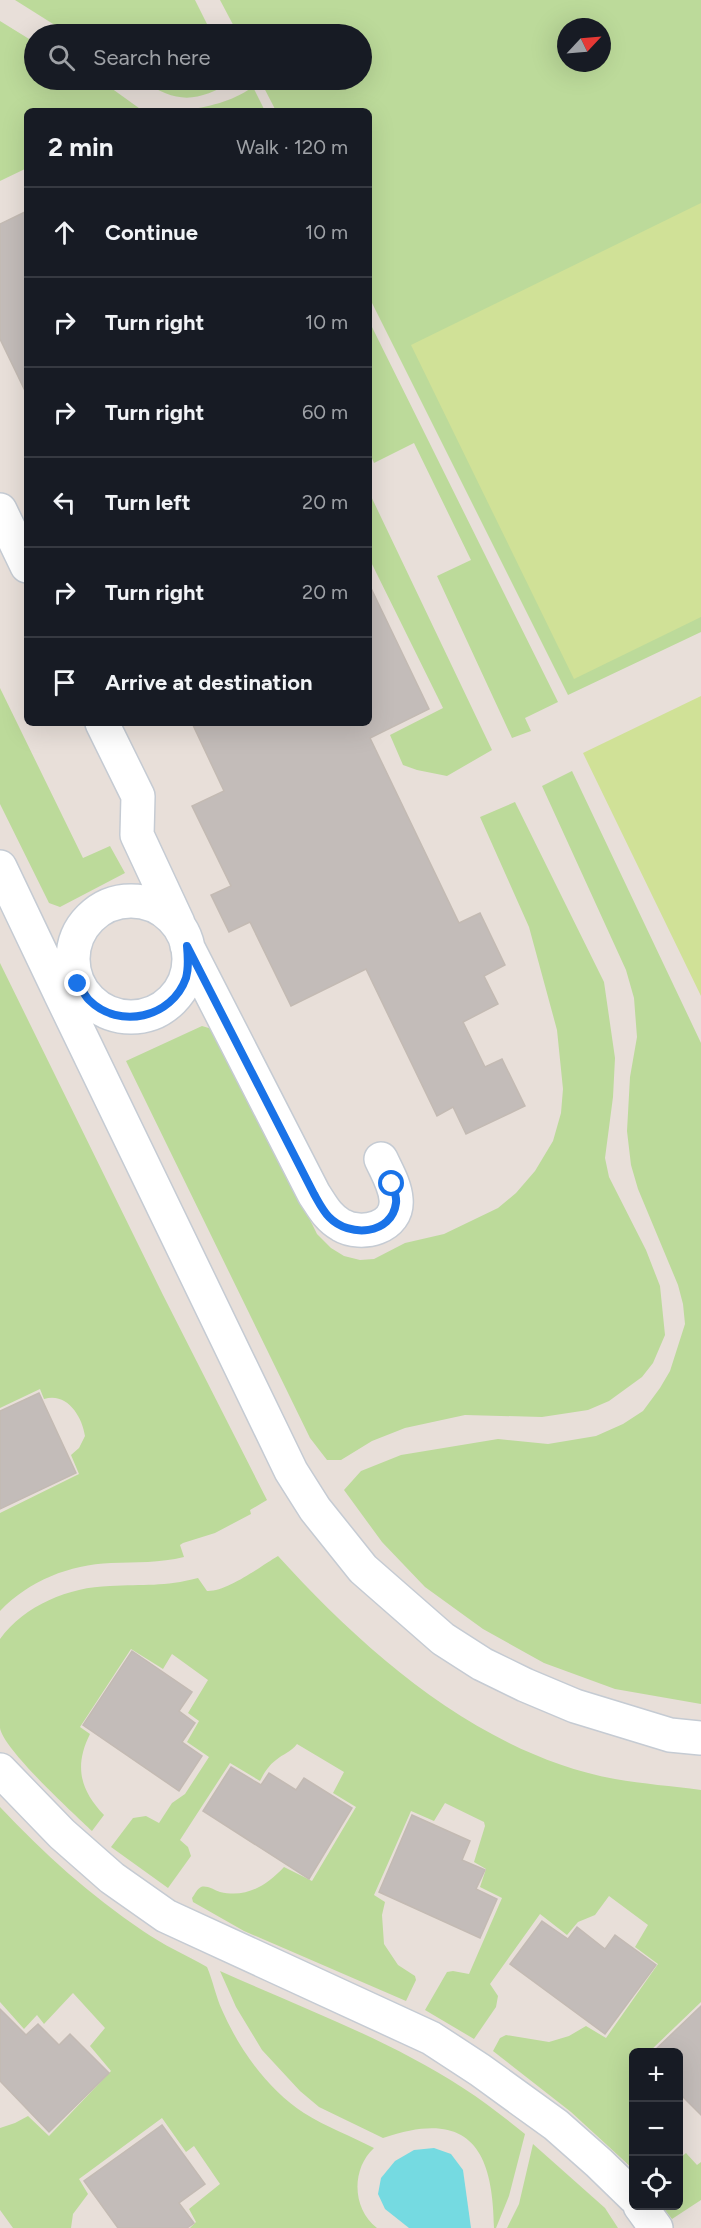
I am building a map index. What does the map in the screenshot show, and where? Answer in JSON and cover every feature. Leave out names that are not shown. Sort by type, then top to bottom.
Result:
[{"type":"lane","points":[[0,510],[24,561]]},
{"type":"lane","points":[[103,726],[138,796],[137,835],[184,938],[314,1194],[329,1218],[357,1232],[378,1228],[391,1218],[397,1201],[381,1159]]},
{"type":"lane","points":[[0,867],[69,988],[291,1471],[315,1509],[363,1569],[443,1639],[507,1677],[575,1706],[670,1735],[701,1738]]},
{"type":"lane","points":[[120,901],[138,901],[156,906],[170,916],[184,938],[189,962],[186,979],[178,994],[166,1006],[152,1014],[135,1018],[118,1016],[102,1010],[69,988],[73,968],[73,950],[79,932],[89,918],[120,901]]},
{"type":"lane","points":[[0,1770],[70,1841],[112,1878],[166,1916],[431,2038],[556,2125],[629,2193]]},
{"type":"lane","points":[[643,2210],[656,2228]]},
{"type":"green space","points":[[15,0],[195,0],[207,24],[53,24]]},
{"type":"green space","points":[[220,0],[701,0],[701,632],[568,695],[372,303],[372,108],[274,108],[265,90],[372,90],[372,24],[233,24]]},
{"type":"green space","points":[[0,21],[24,36],[24,90],[114,90],[139,108],[24,108],[24,169],[0,181]]},
{"type":"green space","points":[[159,90],[216,90],[187,98]]},
{"type":"green space","points":[[254,90],[264,108],[196,108],[227,100]]},
{"type":"green space","points":[[701,203],[701,617],[574,679],[411,345]]},
{"type":"green space","points":[[372,327],[558,702],[525,718],[531,731],[512,738],[437,576],[471,560],[414,443],[374,463],[372,459]]},
{"type":"green space","points":[[372,498],[492,750],[447,776],[403,765],[390,735],[443,708],[372,564]]},
{"type":"green space","points":[[0,688],[83,858],[110,846],[125,873],[60,907],[49,903],[0,804]]},
{"type":"green space","points":[[701,696],[701,996],[583,753]]},
{"type":"green space","points":[[572,771],[701,1043],[701,1704],[615,1689],[544,1663],[483,1629],[425,1587],[382,1542],[344,1490],[361,1471],[401,1455],[498,1439],[548,1444],[596,1436],[623,1424],[643,1411],[660,1388],[670,1371],[685,1324],[678,1285],[638,1189],[631,1165],[627,1131],[630,1077],[637,1037],[634,998],[626,970],[542,786]]},
{"type":"green space","points":[[515,802],[604,982],[615,1058],[613,1097],[605,1158],[609,1177],[646,1250],[660,1286],[665,1335],[653,1363],[642,1377],[609,1401],[588,1410],[542,1417],[465,1415],[405,1428],[372,1441],[341,1460],[327,1460],[310,1438],[126,1061],[202,1026],[212,1029],[222,1042],[317,1234],[331,1248],[344,1256],[360,1260],[374,1259],[405,1243],[444,1234],[498,1208],[516,1193],[535,1171],[553,1141],[561,1113],[563,1089],[557,1030],[529,927],[480,817]]},
{"type":"green space","points":[[0,963],[163,1295],[267,1500],[250,1510],[251,1514],[215,1533],[180,1545],[184,1557],[157,1561],[95,1564],[65,1571],[24,1591],[0,1611],[0,1513],[79,1474],[71,1455],[79,1448],[85,1436],[81,1421],[72,1407],[60,1399],[44,1399],[40,1389],[0,1408]]},
{"type":"green space","points":[[278,1556],[349,1629],[388,1663],[430,1695],[473,1723],[518,1747],[566,1766],[615,1779],[701,1790],[701,2002],[653,2048],[629,2048],[629,2165],[571,2112],[493,2051],[500,2038],[506,2035],[549,2042],[569,2036],[586,2026],[606,2038],[658,1964],[635,1947],[648,1925],[609,1896],[595,1915],[578,1922],[567,1935],[540,1914],[490,1984],[498,1996],[496,2007],[474,2039],[425,2010],[447,1972],[469,1974],[502,1898],[480,1887],[486,1869],[474,1862],[485,1826],[484,1822],[445,1803],[434,1821],[411,1811],[374,1895],[385,1902],[382,1915],[384,1944],[398,1965],[415,1976],[416,1980],[406,2001],[244,1931],[193,1902],[192,1898],[201,1887],[220,1892],[247,1892],[263,1885],[284,1867],[312,1881],[356,1807],[333,1793],[344,1772],[297,1744],[271,1764],[260,1781],[230,1763],[180,1840],[188,1847],[191,1856],[168,1888],[111,1847],[133,1818],[146,1816],[159,1823],[172,1803],[185,1794],[209,1757],[187,1742],[199,1721],[188,1713],[208,1680],[172,1654],[163,1669],[131,1649],[80,1727],[90,1734],[82,1757],[82,1777],[89,1796],[104,1815],[92,1831],[40,1781],[4,1738],[0,1728],[0,1639],[10,1627],[35,1608],[64,1594],[95,1587],[164,1584],[198,1578],[207,1591],[215,1590],[234,1583]]},
{"type":"green space","points":[[0,1807],[33,1841],[86,1889],[151,1936],[207,1967],[229,2025],[256,2068],[278,2093],[312,2118],[374,2148],[361,2167],[358,2189],[363,2210],[377,2228],[190,2228],[196,2222],[189,2209],[220,2184],[194,2146],[186,2152],[162,2118],[79,2179],[88,2194],[73,2214],[71,2228],[13,2228],[0,2210],[0,2128],[28,2116],[49,2136],[111,2071],[90,2046],[105,2028],[73,1993],[44,2024],[37,2015],[24,2029],[0,2002]]},
{"type":"green space","points":[[220,1971],[405,2054],[471,2093],[525,2134],[509,2196],[496,2228],[494,2228],[488,2176],[481,2156],[470,2142],[455,2132],[436,2128],[412,2130],[383,2138],[319,2107],[300,2091],[262,2050],[236,2007]]},
{"type":"green space","points":[[533,2144],[605,2208],[618,2228],[507,2228],[519,2204]]},
{"type":"green space","points":[[686,2153],[697,2165],[701,2162],[701,2200],[672,2219],[665,2210],[683,2210],[683,2156]]},
{"type":"water","points":[[434,2148],[451,2154],[463,2170],[471,2228],[409,2228],[385,2209],[378,2194],[381,2178],[395,2161],[414,2150]]},
{"type":"building","points":[[24,212],[24,389],[0,339],[0,224]]},
{"type":"building","points":[[372,590],[429,709],[370,738],[459,923],[480,913],[505,965],[484,976],[498,1004],[463,1022],[485,1067],[502,1059],[525,1106],[466,1134],[453,1107],[437,1116],[366,969],[291,1006],[250,922],[229,932],[211,895],[231,886],[192,806],[224,791],[193,726],[372,726]]},
{"type":"building","points":[[39,1393],[76,1473],[0,1509],[0,1411]]},
{"type":"building","points":[[132,1651],[192,1692],[179,1711],[195,1723],[182,1742],[202,1756],[179,1791],[83,1725]]},
{"type":"building","points":[[231,1767],[261,1785],[269,1773],[296,1790],[304,1778],[352,1808],[309,1879],[203,1811]]},
{"type":"building","points":[[412,1815],[470,1841],[462,1860],[485,1870],[476,1889],[497,1899],[480,1938],[379,1892]]},
{"type":"building","points":[[542,1921],[568,1939],[577,1927],[605,1949],[615,1935],[656,1965],[605,2034],[510,1964]]},
{"type":"building","points":[[701,2006],[701,2115],[683,2097],[683,2048],[657,2048]]},
{"type":"building","points":[[0,2009],[26,2035],[38,2024],[59,2045],[70,2034],[109,2073],[49,2132],[0,2081]]},
{"type":"building","points":[[162,2125],[205,2184],[179,2203],[194,2223],[187,2228],[118,2228],[84,2181]]},
{"type":"route","points":[[78,984],[88,999],[102,1010],[118,1016],[135,1018],[152,1014],[166,1006],[178,994],[186,979],[189,962],[187,946],[314,1194],[329,1218],[357,1232],[378,1228],[391,1218],[397,1201],[392,1184]]}]
